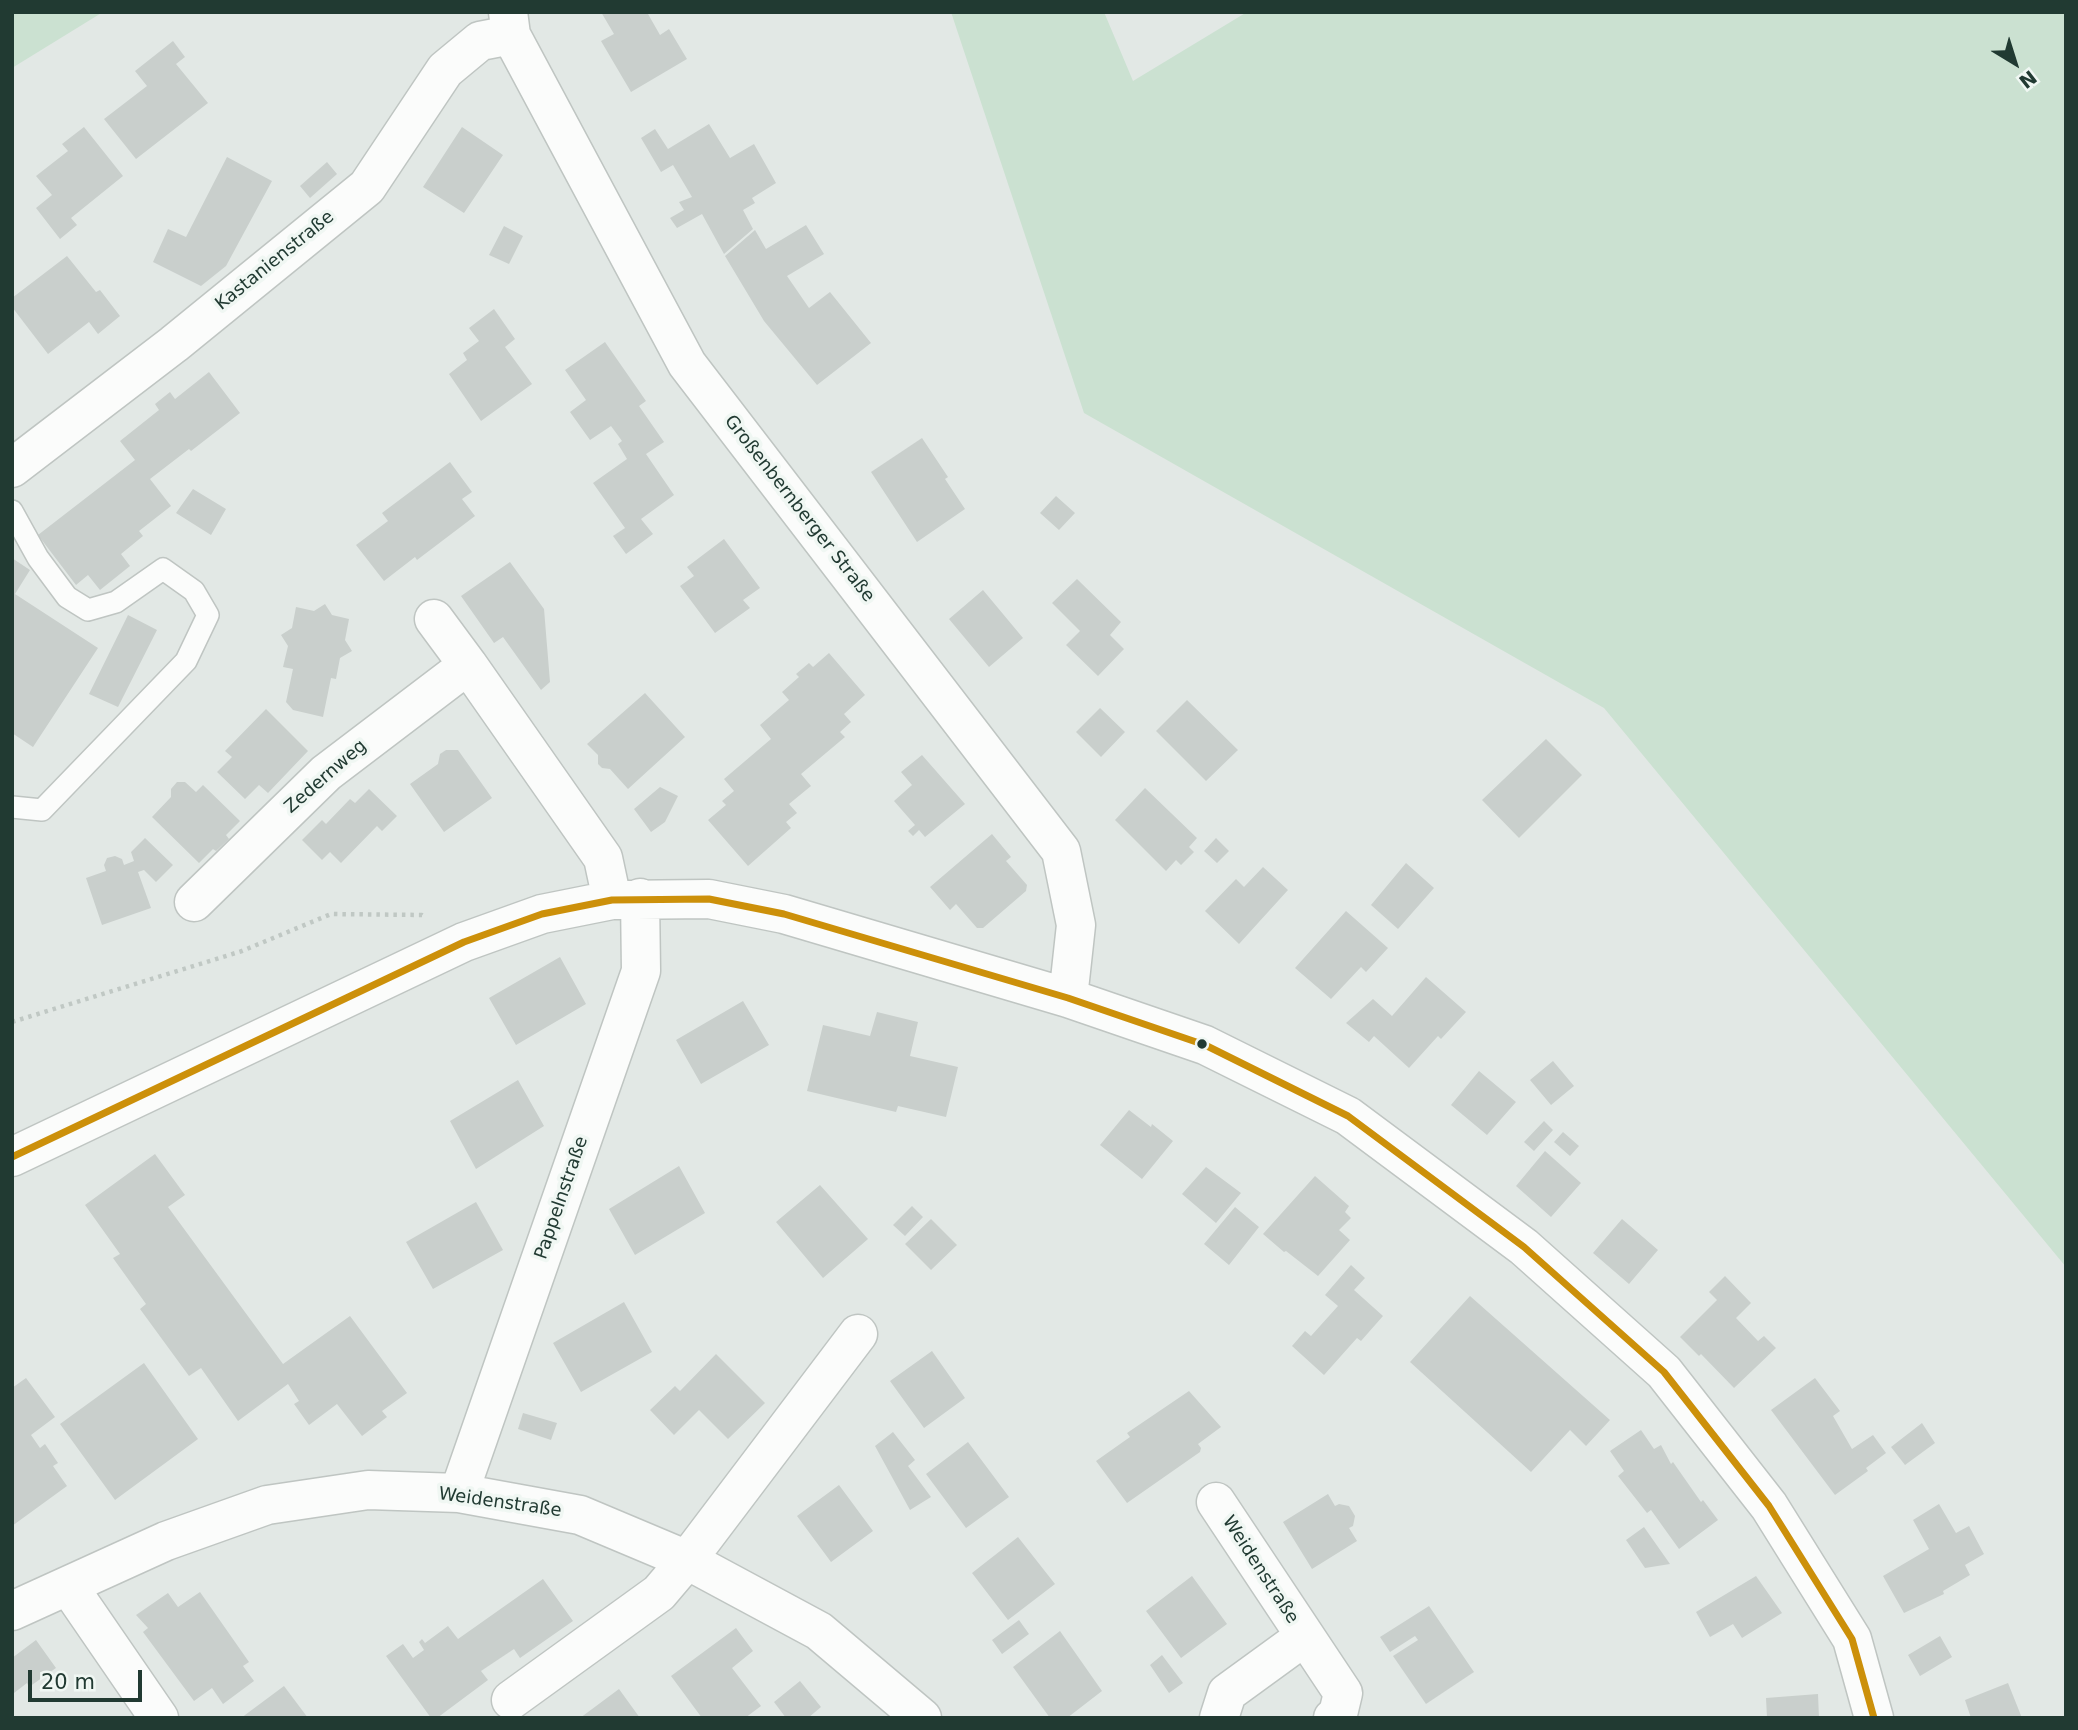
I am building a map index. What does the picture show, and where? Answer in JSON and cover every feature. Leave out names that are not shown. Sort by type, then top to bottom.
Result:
[{"type":"street","name":"Kastanienstraße","points":[[12,468],[174,344],[367,187],[444,70],[480,41],[509,24]]},
{"type":"street","name":"Großenbernberger Straße","points":[[509,24],[687,364],[1061,851],[1076,925],[1068,998]]},
{"type":"street","points":[[434,619],[603,858],[626,899]]},
{"type":"street","name":"Zedernweg","points":[[194,902],[326,772],[468,664]]},
{"type":"street","points":[[12,1157],[464,942],[542,914],[626,899],[709,899],[784,915],[1068,998],[1205,1045],[1348,1116],[1524,1247],[1664,1372],[1769,1506],[1852,1639],[1874,1718]]},
{"type":"street","name":"Pappelnstraße","points":[[459,1493],[641,971],[626,899]]},
{"type":"street","points":[[511,1700],[659,1593],[859,1334]]},
{"type":"street","name":"Weidenstraße","points":[[12,1611],[166,1541],[267,1504],[368,1490],[459,1493],[580,1515],[687,1560],[819,1631],[922,1718]]},
{"type":"street","name":"Weidenstraße","points":[[1216,1502],[1343,1693],[1338,1714],[1333,1718]]},
{"type":"street","points":[[69,1587],[159,1718]]},
{"type":"street","name":"Weidenstraße","points":[[1219,1718],[1227,1693],[1304,1637]]},
{"type":"lane","points":[[12,511],[38,558],[67,597],[88,610],[116,602],[163,569],[194,592],[208,615],[186,660],[42,810],[12,807]]},
{"type":"path","points":[[12,1022],[242,951],[331,914],[422,915],[464,942]]},
{"type":"green space","points":[[12,12],[103,12],[12,68]]},
{"type":"green space","points":[[951,12],[1104,12],[1133,81],[1247,12],[2066,12],[2066,1267],[1604,708],[1084,413]]},
{"type":"building","points":[[601,12],[651,12],[648,14],[660,35],[669,29],[687,59],[631,92],[601,41],[614,34]]},
{"type":"building","points":[[173,41],[185,57],[176,64],[208,103],[136,159],[104,119],[147,86],[135,71]]},
{"type":"building","points":[[709,124],[730,158],[754,144],[776,183],[752,198],[755,203],[743,210],[753,229],[724,254],[702,214],[677,228],[670,218],[684,210],[679,202],[692,197],[673,165],[661,172],[641,138],[655,129],[668,149]]},
{"type":"building","points":[[84,127],[123,176],[71,218],[77,225],[60,239],[36,208],[52,195],[36,176],[68,151],[62,144]]},
{"type":"building","points":[[462,127],[503,155],[464,213],[423,187]]},
{"type":"building","points":[[227,157],[272,181],[226,266],[201,286],[153,262],[168,229],[186,237]]},
{"type":"building","points":[[327,162],[337,174],[310,198],[300,186]]},
{"type":"building","points":[[806,225],[824,254],[787,276],[809,308],[830,292],[871,343],[817,385],[764,321],[725,256],[755,230],[766,249]]},
{"type":"building","points":[[504,226],[523,236],[509,264],[489,255]]},
{"type":"building","points":[[67,256],[96,292],[100,290],[120,316],[98,334],[89,322],[48,354],[12,307],[12,298]]},
{"type":"building","points":[[494,309],[515,339],[505,347],[532,384],[481,421],[449,374],[467,360],[463,353],[479,341],[469,328]]},
{"type":"building","points":[[605,342],[646,401],[639,406],[664,442],[646,454],[674,495],[641,519],[653,534],[626,554],[613,536],[625,528],[593,483],[627,459],[618,444],[622,441],[611,426],[590,440],[570,412],[586,400],[565,370]]},
{"type":"building","points":[[209,372],[240,413],[150,479],[171,506],[139,531],[143,536],[121,554],[130,566],[100,590],[88,575],[76,585],[38,535],[135,460],[120,441],[159,410],[155,404],[170,392],[175,399]]},
{"type":"building","points":[[922,438],[965,509],[917,542],[871,472]]},
{"type":"building","points":[[450,462],[472,492],[462,499],[475,516],[384,581],[356,545],[388,521],[382,513]]},
{"type":"building","points":[[193,489],[226,509],[211,535],[176,513]]},
{"type":"building","points":[[1056,496],[1075,513],[1059,530],[1040,513]]},
{"type":"building","points":[[724,539],[760,588],[743,600],[750,608],[715,633],[680,586],[694,576],[687,567]]},
{"type":"building","points":[[12,558],[30,570],[15,594],[98,648],[33,747],[12,733]]},
{"type":"building","points":[[510,562],[544,609],[550,682],[541,690],[503,637],[494,643],[461,596]]},
{"type":"building","points":[[1077,579],[1121,622],[1110,635],[1124,649],[1098,676],[1066,645],[1080,631],[1052,603]]},
{"type":"building","points":[[983,590],[1023,638],[989,667],[949,619]]},
{"type":"building","points":[[325,604],[332,615],[349,619],[345,640],[352,651],[340,658],[336,679],[331,678],[323,717],[293,710],[286,702],[293,669],[283,667],[288,646],[281,635],[292,628],[296,607],[314,611]]},
{"type":"building","points":[[128,615],[157,630],[118,707],[89,694]]},
{"type":"building","points":[[829,653],[865,695],[844,714],[851,722],[840,732],[845,737],[801,774],[811,786],[789,804],[797,813],[786,822],[791,828],[748,866],[708,820],[726,805],[722,801],[734,791],[724,779],[771,739],[760,725],[789,700],[782,692],[799,677],[796,674],[809,663],[813,667]]},
{"type":"building","points":[[645,693],[685,737],[628,789],[610,769],[602,768],[598,764],[598,755],[587,744]]},
{"type":"building","points":[[1187,700],[1238,750],[1206,781],[1156,731]]},
{"type":"building","points":[[1100,708],[1125,732],[1101,757],[1076,732]]},
{"type":"building","points":[[266,709],[308,751],[268,793],[259,785],[245,799],[217,772],[232,757],[225,751]]},
{"type":"building","points":[[1546,739],[1582,775],[1519,838],[1482,800]]},
{"type":"building","points":[[446,750],[458,750],[492,798],[444,832],[410,784],[438,764],[440,754]]},
{"type":"building","points":[[922,755],[965,804],[925,837],[919,830],[913,836],[908,831],[915,825],[894,801],[912,785],[901,772]]},
{"type":"building","points":[[177,782],[185,782],[196,792],[203,785],[240,821],[226,835],[229,839],[216,851],[213,849],[199,863],[152,817],[171,797],[171,789]]},
{"type":"building","points":[[660,787],[678,796],[665,822],[651,832],[634,809]]},
{"type":"building","points":[[1145,788],[1197,838],[1189,847],[1194,852],[1181,865],[1176,860],[1166,871],[1115,820]]},
{"type":"building","points":[[369,789],[397,816],[382,831],[377,826],[341,863],[330,852],[322,860],[302,840],[322,820],[326,824],[350,799],[355,803]]},
{"type":"building","points":[[992,834],[1011,857],[1006,861],[1027,885],[1026,891],[983,928],[977,928],[956,904],[950,910],[930,887]]},
{"type":"building","points":[[145,838],[173,865],[156,882],[144,870],[138,872],[151,908],[102,925],[86,878],[106,871],[104,865],[107,858],[115,856],[122,859],[124,865],[134,861],[131,852]]},
{"type":"building","points":[[1216,838],[1229,851],[1217,863],[1204,851]]},
{"type":"building","points":[[1406,863],[1434,888],[1398,929],[1371,905]]},
{"type":"building","points":[[1263,867],[1288,890],[1239,944],[1205,911],[1236,879],[1244,887]]},
{"type":"building","points":[[1346,911],[1388,948],[1366,972],[1361,967],[1331,999],[1295,968]]},
{"type":"building","points":[[560,957],[586,1004],[516,1045],[489,998]]},
{"type":"building","points":[[1426,977],[1466,1012],[1441,1039],[1438,1036],[1409,1068],[1374,1036],[1369,1042],[1346,1023],[1373,999],[1392,1016]]},
{"type":"building","points":[[743,1001],[769,1045],[701,1084],[676,1040]]},
{"type":"building","points":[[877,1012],[918,1022],[910,1056],[958,1067],[946,1117],[898,1106],[896,1112],[807,1091],[823,1025],[870,1036]]},
{"type":"building","points":[[1553,1061],[1574,1086],[1551,1105],[1530,1080]]},
{"type":"building","points":[[1479,1071],[1516,1102],[1487,1135],[1451,1105]]},
{"type":"building","points":[[518,1080],[544,1126],[476,1169],[450,1121]]},
{"type":"building","points":[[1129,1110],[1173,1141],[1142,1179],[1100,1145]]},
{"type":"building","points":[[1544,1121],[1553,1130],[1534,1151],[1524,1142]]},
{"type":"building","points":[[1563,1132],[1579,1146],[1570,1156],[1554,1142]]},
{"type":"building","points":[[1545,1151],[1581,1183],[1551,1217],[1516,1186]]},
{"type":"building","points":[[155,1154],[185,1195],[168,1207],[283,1364],[350,1316],[407,1393],[382,1411],[387,1417],[362,1436],[337,1404],[309,1425],[294,1404],[299,1401],[288,1384],[238,1421],[201,1368],[189,1376],[140,1309],[146,1304],[113,1258],[120,1254],[85,1205]]},
{"type":"building","points":[[679,1166],[705,1213],[635,1255],[609,1209]]},
{"type":"building","points":[[1206,1167],[1241,1193],[1216,1223],[1182,1194]]},
{"type":"building","points":[[1315,1176],[1349,1206],[1345,1212],[1351,1218],[1339,1230],[1350,1240],[1318,1276],[1263,1234]]},
{"type":"building","points":[[820,1185],[868,1239],[823,1278],[776,1222]]},
{"type":"building","points":[[476,1202],[503,1250],[433,1289],[406,1242]]},
{"type":"building","points":[[912,1206],[923,1217],[905,1236],[893,1225]]},
{"type":"building","points":[[1235,1207],[1259,1227],[1229,1265],[1204,1244]]},
{"type":"building","points":[[931,1219],[957,1245],[931,1270],[905,1244]]},
{"type":"building","points":[[1622,1219],[1658,1250],[1629,1284],[1593,1253]]},
{"type":"building","points":[[1351,1265],[1365,1278],[1354,1290],[1383,1316],[1361,1341],[1357,1338],[1324,1375],[1292,1346],[1305,1331],[1311,1336],[1338,1306],[1325,1295]]},
{"type":"building","points":[[1725,1276],[1751,1303],[1736,1318],[1758,1341],[1764,1336],[1776,1348],[1734,1388],[1680,1337],[1717,1300],[1709,1292]]},
{"type":"building","points":[[1470,1296],[1610,1420],[1586,1446],[1570,1430],[1531,1472],[1410,1362]]},
{"type":"building","points":[[624,1302],[652,1352],[581,1392],[553,1343]]},
{"type":"building","points":[[932,1351],[965,1398],[924,1428],[890,1381]]},
{"type":"building","points":[[716,1354],[765,1403],[728,1439],[699,1410],[674,1435],[650,1410],[675,1386],[680,1391]]},
{"type":"building","points":[[144,1363],[198,1439],[115,1500],[60,1424]]},
{"type":"building","points":[[26,1378],[55,1417],[31,1435],[40,1448],[45,1444],[58,1463],[53,1466],[67,1486],[12,1526],[12,1388]]},
{"type":"building","points":[[1815,1378],[1840,1411],[1833,1416],[1852,1449],[1873,1435],[1886,1453],[1866,1468],[1868,1471],[1835,1495],[1771,1410]]},
{"type":"building","points":[[1189,1391],[1221,1427],[1198,1444],[1200,1452],[1127,1503],[1096,1461],[1130,1437],[1127,1433]]},
{"type":"building","points":[[523,1413],[557,1423],[551,1440],[518,1429]]},
{"type":"building","points":[[1922,1423],[1935,1443],[1905,1465],[1891,1447]]},
{"type":"building","points":[[1641,1430],[1654,1449],[1661,1445],[1671,1464],[1673,1462],[1701,1502],[1703,1500],[1718,1520],[1679,1549],[1651,1510],[1647,1513],[1618,1476],[1624,1471],[1610,1451]]},
{"type":"building","points":[[893,1432],[915,1460],[908,1466],[931,1497],[910,1510],[875,1446]]},
{"type":"building","points":[[968,1442],[1009,1497],[966,1528],[926,1474]]},
{"type":"building","points":[[839,1485],[873,1531],[831,1562],[797,1516]]},
{"type":"building","points":[[1328,1494],[1335,1506],[1349,1506],[1355,1516],[1353,1526],[1349,1528],[1357,1541],[1312,1569],[1283,1522]]},
{"type":"building","points":[[1939,1504],[1956,1533],[1969,1526],[1984,1554],[1965,1565],[1970,1575],[1943,1591],[1944,1594],[1904,1613],[1883,1576],[1929,1549],[1913,1520]]},
{"type":"building","points":[[1644,1527],[1670,1564],[1645,1568],[1626,1540]]},
{"type":"building","points":[[1018,1537],[1055,1584],[1008,1620],[972,1573]]},
{"type":"building","points":[[1192,1576],[1227,1624],[1181,1658],[1146,1611]]},
{"type":"building","points":[[1756,1576],[1782,1613],[1742,1638],[1733,1624],[1710,1637],[1696,1612]]},
{"type":"building","points":[[543,1579],[573,1621],[520,1658],[514,1649],[481,1671],[488,1680],[437,1718],[431,1718],[386,1656],[403,1644],[413,1658],[424,1650],[419,1642],[422,1639],[425,1643],[448,1626],[458,1639]]},
{"type":"building","points":[[200,1592],[249,1662],[243,1666],[254,1681],[223,1704],[212,1688],[194,1701],[143,1632],[148,1628],[136,1615],[168,1593],[178,1607]]},
{"type":"building","points":[[1429,1606],[1474,1672],[1426,1704],[1393,1656],[1418,1640],[1415,1636],[1390,1652],[1380,1637]]},
{"type":"building","points":[[1019,1620],[1029,1634],[1002,1654],[992,1640]]},
{"type":"building","points":[[736,1628],[753,1651],[732,1668],[761,1706],[745,1718],[702,1718],[671,1676]]},
{"type":"building","points":[[1060,1631],[1102,1691],[1067,1718],[1050,1718],[1013,1667]]},
{"type":"building","points":[[1940,1636],[1952,1657],[1920,1676],[1908,1655]]},
{"type":"building","points":[[36,1640],[56,1668],[29,1687],[27,1683],[14,1693],[12,1658]]},
{"type":"building","points":[[1162,1655],[1183,1683],[1169,1693],[1150,1665]]},
{"type":"building","points":[[800,1681],[821,1707],[808,1718],[786,1718],[774,1702]]},
{"type":"building","points":[[2008,1683],[2022,1718],[1971,1718],[1965,1700]]},
{"type":"building","points":[[284,1686],[308,1718],[241,1718]]},
{"type":"building","points":[[619,1689],[640,1718],[580,1718]]},
{"type":"building","points":[[1818,1694],[1819,1718],[1767,1718],[1766,1698]]},
{"type":"transit line","points":[[12,1157],[464,942],[542,914],[612,900],[709,899],[784,914],[1068,998],[1205,1045],[1348,1116],[1524,1247],[1664,1372],[1769,1506],[1852,1639],[1874,1718]]}]
